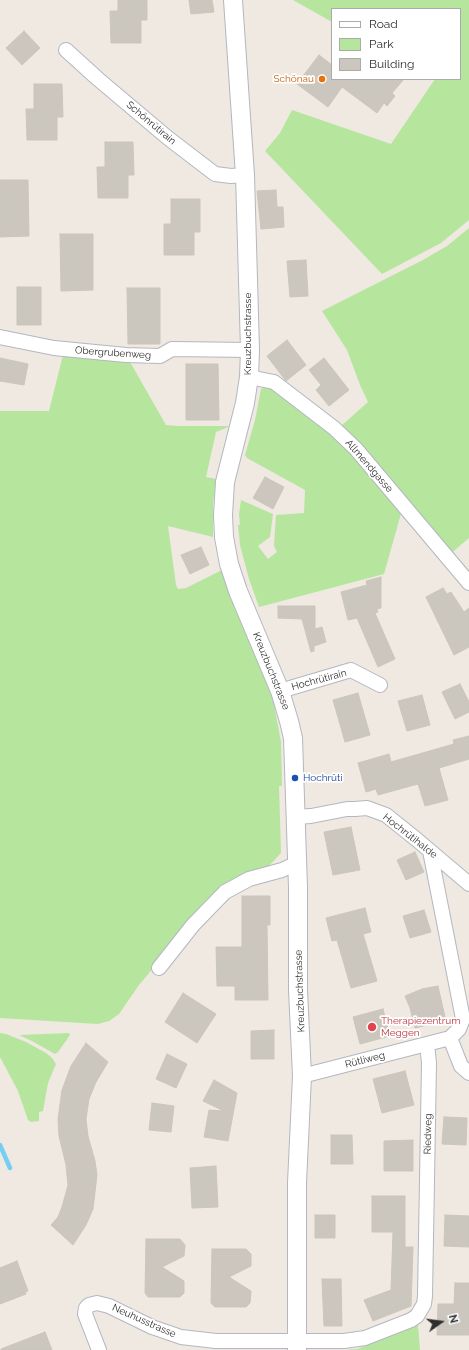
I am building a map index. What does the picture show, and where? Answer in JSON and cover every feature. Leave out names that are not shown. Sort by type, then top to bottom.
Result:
[{"type":"street","name":"Kreuzbuchstrasse","points":[[233,0],[245,175],[250,350],[249,377],[245,404],[225,482],[223,515],[224,537],[229,564],[238,591],[280,691],[293,738],[298,888],[298,986],[302,1076],[297,1183],[297,1346]]},
{"type":"street","name":"Schönrütirain","points":[[66,50],[168,138],[215,174],[231,176],[245,175]]},
{"type":"street","name":"Obergrubenweg","points":[[0,337],[54,348],[132,355],[160,356],[172,349],[250,350]]},
{"type":"street","name":"Allmendgasse","points":[[249,377],[274,382],[334,428],[356,449],[469,583]]},
{"type":"street","name":"Hochrütirain","points":[[280,691],[351,670],[380,685]]},
{"type":"street","name":"Hochrütihalde","points":[[295,816],[311,816],[347,809],[367,808],[386,815],[469,884]]},
{"type":"street","points":[[427,1044],[450,1038],[459,1029],[463,1019],[430,851]]},
{"type":"street","points":[[159,968],[192,926],[225,892],[249,879],[282,870],[297,863]]},
{"type":"street","points":[[450,1038],[461,1066],[469,1074]]},
{"type":"street","name":"Rütliweg","points":[[302,1076],[427,1044]]},
{"type":"street","name":"Riedweg","points":[[297,1346],[307,1341],[344,1341],[365,1338],[411,1320],[417,1316],[424,1304],[429,1063],[427,1044]]},
{"type":"street","name":"Neuhusstrasse","points":[[99,1350],[84,1314],[89,1305],[97,1303],[109,1306],[152,1326],[181,1337],[216,1341],[297,1346]]},
{"type":"green space","points":[[293,0],[469,0],[469,220],[441,243],[382,274],[265,151],[280,133],[292,110],[391,144],[434,80],[461,80],[461,8],[331,8],[331,21]]},
{"type":"green space","points":[[469,228],[469,538],[449,555],[340,427],[368,402],[347,350],[322,311],[423,260],[447,246]]},
{"type":"green space","points":[[63,355],[130,359],[130,362],[166,425],[231,426],[216,432],[206,477],[216,479],[213,504],[213,537],[168,526],[176,585],[178,589],[186,588],[222,570],[273,699],[281,742],[282,786],[279,786],[281,853],[264,871],[202,910],[139,985],[119,1014],[109,1021],[98,1024],[0,1018],[0,411],[49,411]]},
{"type":"green space","points":[[265,387],[274,389],[336,434],[402,510],[384,574],[259,607],[249,579],[240,545],[238,525],[240,525],[239,514],[241,500],[273,514],[270,537],[258,546],[268,559],[277,552],[274,546],[276,515],[304,513],[305,490],[247,458],[245,455],[255,420],[261,389]]},
{"type":"green space","points":[[0,1033],[26,1042],[46,1053],[56,1064],[48,1083],[43,1111],[39,1112],[39,1121],[31,1122],[28,1120],[18,1091],[0,1057]]},
{"type":"green space","points":[[69,1033],[70,1035],[55,1054],[20,1035]]},
{"type":"green space","points":[[418,1325],[420,1350],[346,1350],[357,1349]]},
{"type":"building","points":[[118,0],[147,0],[147,20],[141,20],[141,43],[111,43],[110,11],[118,11]]},
{"type":"building","points":[[189,0],[212,0],[214,12],[191,14]]},
{"type":"building","points":[[24,31],[40,48],[22,65],[6,48]]},
{"type":"building","points":[[319,55],[331,64],[331,80],[403,80],[392,93],[395,96],[387,106],[384,103],[377,113],[342,87],[328,107],[297,84]]},
{"type":"building","points":[[34,84],[62,84],[63,117],[57,117],[57,140],[27,140],[26,109],[34,109]]},
{"type":"building","points":[[105,142],[133,142],[134,175],[128,175],[128,198],[98,198],[97,167],[105,167]]},
{"type":"building","points":[[0,180],[28,180],[29,236],[0,237]]},
{"type":"building","points":[[276,190],[277,207],[283,207],[284,227],[261,229],[257,191]]},
{"type":"building","points":[[171,199],[200,199],[200,232],[194,232],[194,255],[164,255],[164,224],[171,224]]},
{"type":"building","points":[[60,234],[93,234],[93,290],[61,291]]},
{"type":"building","points":[[306,260],[308,296],[290,297],[287,261]]},
{"type":"building","points":[[17,287],[41,287],[41,325],[17,325]]},
{"type":"building","points":[[127,288],[160,288],[160,344],[128,344]]},
{"type":"building","points":[[287,340],[306,365],[286,381],[267,356]]},
{"type":"building","points":[[0,358],[28,364],[24,385],[0,381]]},
{"type":"building","points":[[324,358],[349,390],[329,406],[316,390],[321,385],[309,370]]},
{"type":"building","points":[[186,364],[218,364],[219,420],[186,420]]},
{"type":"building","points":[[265,477],[284,487],[273,509],[253,498]]},
{"type":"building","points":[[201,547],[209,565],[190,574],[181,555]]},
{"type":"building","points":[[381,577],[381,608],[377,609],[378,612],[375,613],[395,659],[378,667],[357,618],[348,620],[341,592],[367,585],[366,581]]},
{"type":"building","points":[[443,588],[447,594],[451,592],[464,612],[469,608],[469,647],[454,655],[426,597]]},
{"type":"building","points":[[278,606],[315,606],[315,629],[322,627],[326,642],[314,646],[314,651],[311,652],[302,619],[278,618]]},
{"type":"building","points":[[460,684],[469,702],[469,712],[455,719],[442,692]]},
{"type":"building","points":[[358,693],[370,735],[345,742],[333,700]]},
{"type":"building","points":[[422,695],[430,725],[407,731],[398,701]]},
{"type":"building","points":[[469,736],[469,759],[439,768],[448,800],[425,806],[418,784],[378,795],[376,789],[366,792],[358,763],[389,754],[391,762],[454,744],[453,740]]},
{"type":"building","points":[[351,827],[360,870],[333,875],[324,832]]},
{"type":"building","points":[[415,852],[424,872],[406,880],[397,860]]},
{"type":"building","points":[[242,896],[270,896],[270,925],[267,925],[268,1000],[235,1000],[235,986],[217,986],[216,947],[242,947]]},
{"type":"building","points":[[365,908],[371,932],[363,934],[377,981],[351,988],[337,940],[332,941],[326,918]]},
{"type":"building","points":[[424,910],[431,932],[410,938],[403,916]]},
{"type":"building","points":[[438,986],[445,1017],[432,1024],[415,1028],[405,996],[422,989]]},
{"type":"building","points":[[183,993],[216,1014],[197,1043],[165,1022]]},
{"type":"building","name":"Therapiezentrum Meggen","points":[[383,1009],[390,1036],[360,1044],[353,1017]]},
{"type":"building","points":[[274,1030],[274,1059],[251,1059],[251,1031]]},
{"type":"building","points":[[86,1043],[108,1062],[96,1082],[89,1099],[86,1119],[88,1136],[97,1175],[93,1209],[86,1225],[73,1245],[51,1225],[58,1217],[68,1185],[66,1165],[59,1136],[58,1119],[62,1090],[71,1066]]},
{"type":"building","points":[[167,1054],[187,1064],[176,1088],[156,1079]]},
{"type":"building","points":[[405,1071],[414,1105],[382,1113],[373,1079]]},
{"type":"building","points":[[214,1080],[237,1093],[228,1141],[204,1137],[209,1110],[224,1111],[203,1101]]},
{"type":"building","points":[[152,1103],[174,1106],[171,1132],[149,1130]]},
{"type":"building","points":[[444,1117],[467,1118],[466,1145],[442,1144]]},
{"type":"building","points":[[331,1135],[352,1135],[353,1164],[331,1164]]},
{"type":"building","points":[[413,1140],[413,1171],[384,1171],[384,1141]]},
{"type":"building","points":[[216,1166],[218,1207],[192,1208],[190,1168]]},
{"type":"building","points":[[372,1196],[405,1196],[405,1247],[413,1247],[411,1306],[373,1321],[364,1300],[391,1290],[393,1232],[372,1232]]},
{"type":"building","points":[[315,1215],[335,1215],[335,1238],[315,1238]]},
{"type":"building","points":[[445,1215],[469,1216],[469,1247],[444,1246]]},
{"type":"building","points":[[146,1239],[180,1239],[185,1245],[184,1256],[162,1267],[184,1281],[184,1293],[180,1297],[148,1297],[145,1293]]},
{"type":"building","points":[[212,1249],[246,1249],[251,1254],[251,1266],[229,1277],[251,1291],[250,1303],[246,1307],[215,1307],[211,1303]]},
{"type":"building","points":[[17,1261],[28,1291],[25,1292],[26,1294],[0,1304],[0,1268]]},
{"type":"building","points":[[322,1279],[341,1279],[342,1326],[324,1326]]},
{"type":"building","points":[[455,1283],[469,1283],[469,1335],[437,1335],[438,1304],[454,1304]]},
{"type":"building","points":[[45,1332],[52,1350],[1,1350],[1,1349]]},
{"type":"waterway","points":[[0,1145],[10,1168]]},
{"type":"place","name":"Schönau","points":[[322,79]]},
{"type":"place","name":"Hochrüti","points":[[295,778]]},
{"type":"place","name":"Therapiezentrum Meggen","points":[[372,1027]]}]
